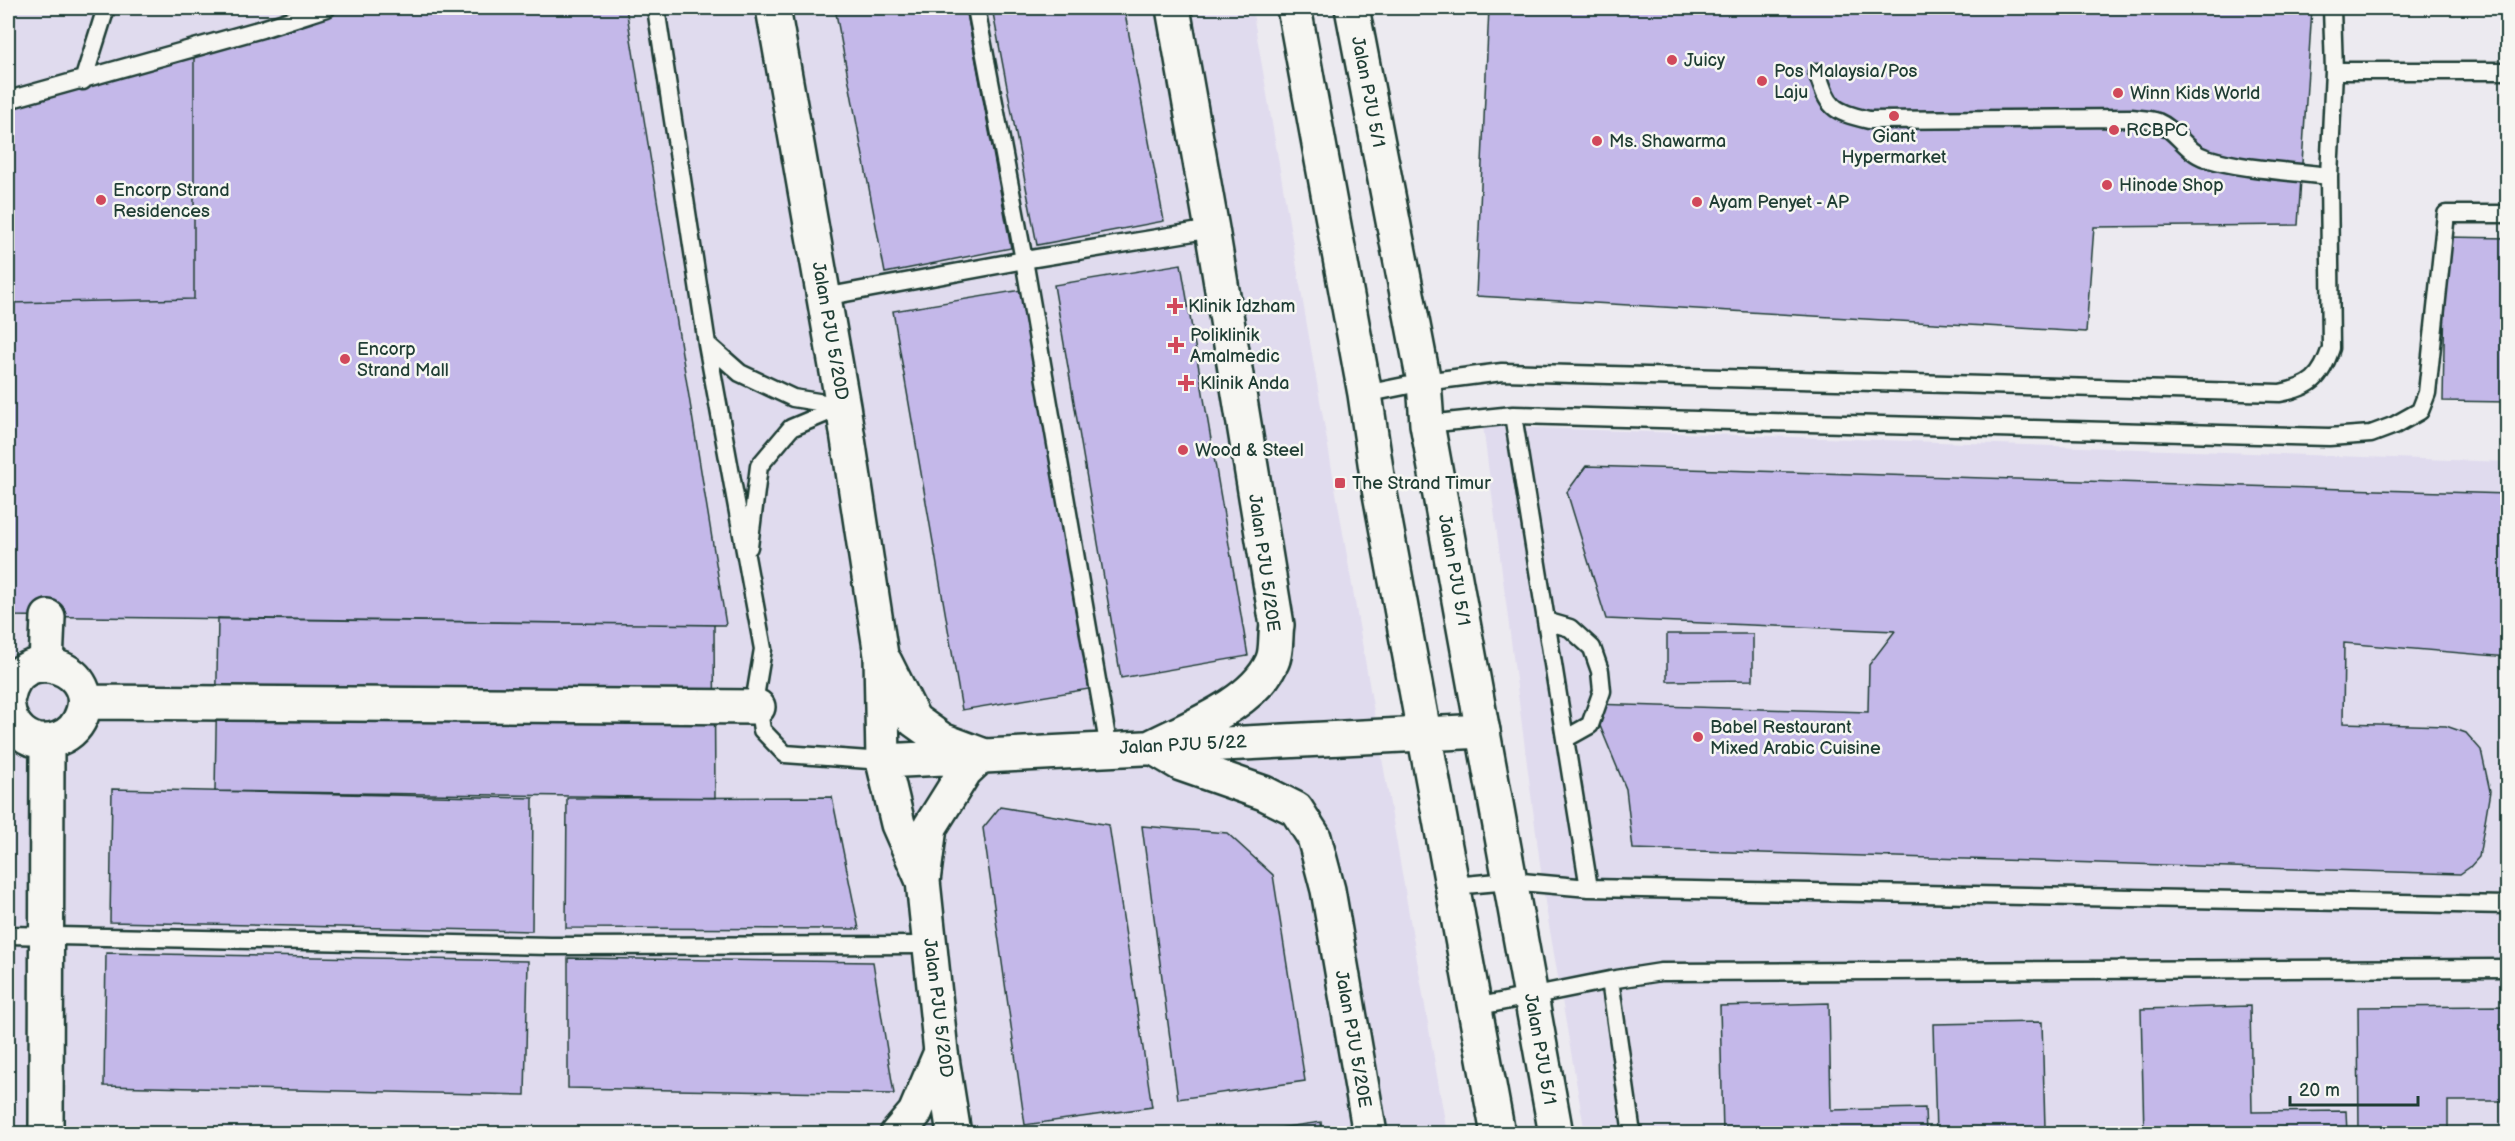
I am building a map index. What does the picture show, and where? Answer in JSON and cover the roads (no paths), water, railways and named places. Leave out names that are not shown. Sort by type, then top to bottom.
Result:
[{"type":"street","name":"Jalan PJU 5/20D","points":[[773,8],[843,406],[881,655],[883,761],[898,824],[923,881]]},
{"type":"street","name":"Jalan PJU 5/20E","points":[[1151,747],[1232,705],[1255,687],[1273,661],[1276,625],[1212,229],[1173,8]]},
{"type":"street","points":[[1294,8],[1365,394],[1378,483],[1498,1134]]},
{"type":"street","name":"Jalan PJU 5/1","points":[[1352,8],[1424,382],[1427,424],[1556,1134]]},
{"type":"street","points":[[46,664],[48,617]]},
{"type":"street","name":"Jalan PJU 5/20D","points":[[881,655],[914,720],[942,740],[981,754],[965,771],[930,827],[923,881],[941,1052],[954,1134]]},
{"type":"street","points":[[8,697],[15,679],[23,671],[46,664],[69,672],[77,680],[85,702],[83,713],[69,733],[59,739],[47,741],[34,740],[23,734],[14,725],[8,707]]},
{"type":"street","points":[[85,702],[758,707]]},
{"type":"street","name":"Jalan PJU 5/22","points":[[883,761],[981,754],[1483,731]]},
{"type":"street","points":[[46,1134],[47,741]]},
{"type":"street","name":"Jalan PJU 5/20E","points":[[1151,747],[1181,764],[1264,793],[1296,809],[1314,837],[1328,890],[1370,1134]]},
{"type":"street","points":[[897,1134],[915,1113],[941,1052]]},
{"type":"lane","points":[[83,81],[106,8]]},
{"type":"lane","points":[[8,100],[83,81],[327,8]]},
{"type":"lane","points":[[656,8],[707,344],[763,649],[756,691],[762,730],[785,754],[883,761]]},
{"type":"lane","points":[[976,8],[1024,260],[1110,749]]},
{"type":"lane","points":[[1365,394],[1424,382],[1502,372],[2280,393],[2298,389],[2315,380],[2325,366],[2331,348],[2329,176],[2334,71],[2332,8]]},
{"type":"lane","points":[[2334,71],[2508,71]]},
{"type":"lane","points":[[1817,72],[1826,99],[1843,114],[1869,120],[2131,118],[2150,120],[2160,123],[2184,145],[2204,158],[2329,176]]},
{"type":"lane","points":[[1427,424],[1513,416],[2329,437],[2371,434],[2396,425],[2420,411],[2427,393],[2446,214],[2508,214]]},
{"type":"lane","points":[[824,297],[1024,260],[1212,229]]},
{"type":"lane","points":[[707,344],[740,373],[793,398],[843,406]]},
{"type":"lane","points":[[747,562],[759,466],[791,428],[843,406]]},
{"type":"lane","points":[[1513,416],[1589,888]]},
{"type":"lane","points":[[1546,621],[1570,628],[1592,648],[1600,671],[1602,691],[1590,725],[1565,739]]},
{"type":"lane","points":[[1453,886],[1510,881],[1589,888],[2508,905]]},
{"type":"lane","points":[[8,935],[550,946],[929,945]]},
{"type":"lane","points":[[1475,1007],[1661,972],[2508,968]]},
{"type":"lane","points":[[1610,980],[1632,1134]]},
{"type":"place","name":"Juicy","points":[[1672,60]]},
{"type":"place","name":"Pos Malaysia/Pos Laju","points":[[1762,81]]},
{"type":"place","name":"Winn Kids World","points":[[2118,93]]},
{"type":"place","name":"Giant Hypermarket","points":[[1894,116]]},
{"type":"place","name":"RCBPC","points":[[2114,130]]},
{"type":"place","name":"Ms. Shawarma","points":[[1597,141]]},
{"type":"place","name":"Hinode Shop","points":[[2107,185]]},
{"type":"place","name":"Encorp Strand Residences","points":[[101,200]]},
{"type":"place","name":"Ayam Penyet - AP","points":[[1697,202]]},
{"type":"place","name":"Klinik Idzham","points":[[1175,306]]},
{"type":"place","name":"Poliklinik Amalmedic","points":[[1176,345]]},
{"type":"place","name":"Encorp Strand Mall","points":[[345,359]]},
{"type":"place","name":"Klinik Anda","points":[[1186,383]]},
{"type":"place","name":"Wood & Steel","points":[[1183,450]]},
{"type":"place","name":"The Strand Timur","points":[[1340,483]]},
{"type":"place","name":"Babel Restaurant Mixed Arabic Cuisine","points":[[1698,737]]}]
